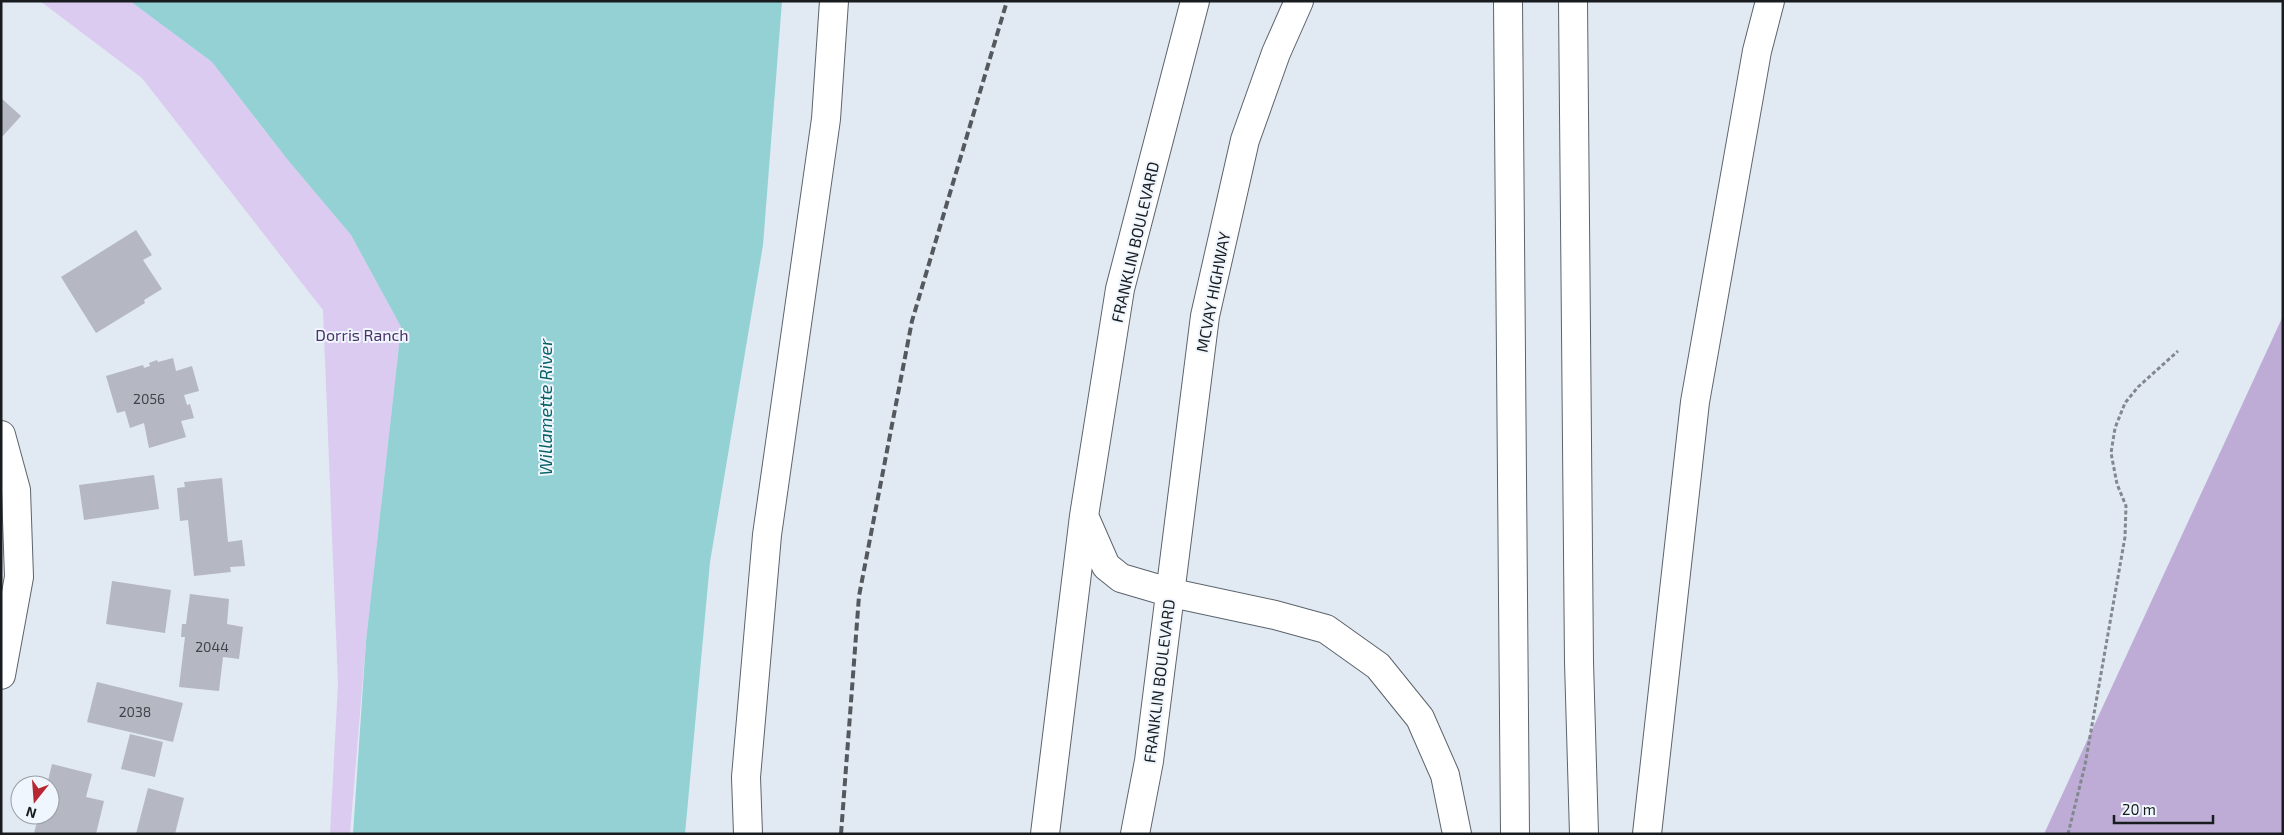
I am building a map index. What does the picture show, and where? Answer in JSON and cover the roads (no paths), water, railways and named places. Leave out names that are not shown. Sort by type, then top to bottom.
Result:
[{"type":"main road","points":[[748,834],[746,777],[767,535],[826,119],[834,1]]},
{"type":"main road","name":"FRANKLIN BOULEVARD","points":[[1045,834],[1084,516],[1120,289],[1195,1]]},
{"type":"main road","name":"MCVAY HIGHWAY","points":[[1172,593],[1205,316],[1245,140],[1276,53],[1299,1]]},
{"type":"main road","points":[[1508,1],[1515,834]]},
{"type":"main road","points":[[1573,1],[1579,662],[1584,834]]},
{"type":"main road","points":[[1647,834],[1696,402],[1757,51],[1770,1]]},
{"type":"main road","points":[[1,434],[16,490],[19,577],[1,675]]},
{"type":"main road","name":"FRANKLIN BOULEVARD","points":[[1084,516],[1106,566],[1121,578],[1172,593],[1149,761],[1135,834]]},
{"type":"main road","points":[[1172,593],[1275,615],[1326,629],[1378,666],[1420,718],[1445,775],[1457,834]]},
{"type":"water","name":"Willamette River","points":[[130,1],[782,1],[763,245],[710,562],[685,834],[353,834],[366,641],[401,327],[351,235],[287,159],[212,62]]},
{"type":"railway","points":[[841,834],[859,596],[912,321],[1007,1]]},
{"type":"park label","name":"Dorris Ranch","points":[[362,335]]}]
